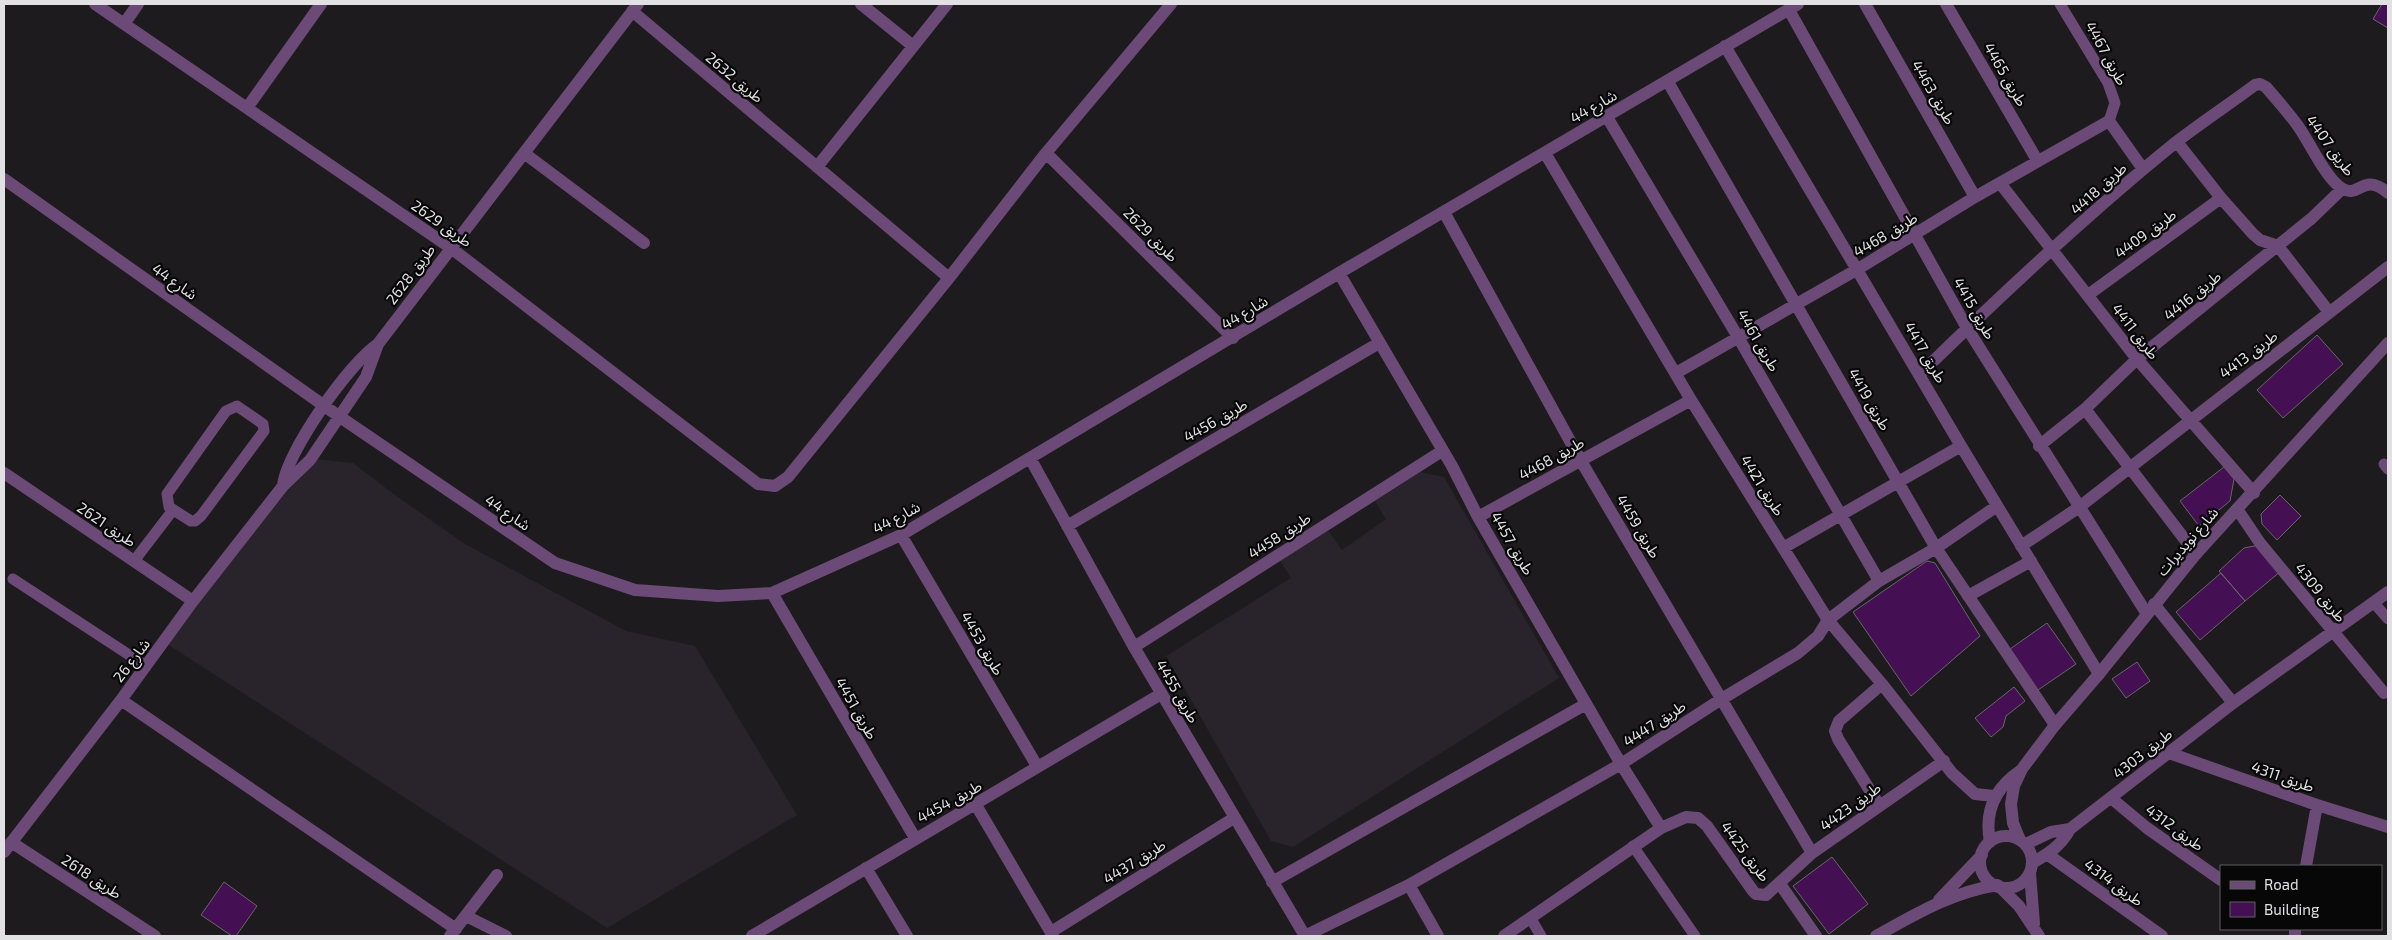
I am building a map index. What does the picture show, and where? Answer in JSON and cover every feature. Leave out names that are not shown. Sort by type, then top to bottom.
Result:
[{"type":"street","name":"طريق 2629","points":[[95,4],[451,248],[758,484],[775,486],[788,477],[949,278]]},
{"type":"street","points":[[124,24],[138,4]]},
{"type":"street","points":[[247,108],[321,4]]},
{"type":"street","points":[[861,4],[913,46]]},
{"type":"street","points":[[817,167],[947,4]]},
{"type":"street","points":[[949,278],[1046,153],[1171,4]]},
{"type":"street","name":"طريق 4463","points":[[1865,4],[1975,197]]},
{"type":"street","name":"طريق 4465","points":[[1946,4],[2037,160]]},
{"type":"street","name":"شارع 44","points":[[4,180],[324,406],[555,563],[635,590],[718,596],[772,594],[901,535],[1339,273],[1668,82],[1725,46],[1793,7]]},
{"type":"street","name":"طريق 4415","points":[[1793,7],[1914,235],[1967,328],[2039,446],[2146,614]]},
{"type":"street","name":"طريق 2628","points":[[340,417],[366,377],[378,344],[635,8]]},
{"type":"street","name":"طريق 2632","points":[[635,8],[817,167],[949,278]]},
{"type":"street","name":"طريق 4417","points":[[1725,46],[1961,446],[2099,674]]},
{"type":"street","name":"طريق 4419","points":[[1668,82],[1936,548],[2055,725]]},
{"type":"street","name":"طريق 4418","points":[[1920,374],[2053,249],[2143,170],[2177,142],[2260,84]]},
{"type":"street","name":"طريق 4407","points":[[2260,84],[2266,87],[2297,125],[2321,164],[2342,189],[2350,191],[2370,183],[2380,185],[2388,193]]},
{"type":"street","name":"طريق 4461","points":[[1607,117],[1843,516],[1879,581]]},
{"type":"street","points":[[2110,121],[2143,170]]},
{"type":"street","name":"طريق 4468","points":[[1676,372],[1858,269],[2037,160],[2110,121]]},
{"type":"street","points":[[2177,142],[2221,198],[2253,234],[2260,240],[2278,246],[2329,312]]},
{"type":"street","name":"طريق 2629","points":[[1046,153],[1232,338]]},
{"type":"street","name":"طريق 4421","points":[[1545,153],[1691,400],[1828,620],[1964,785],[1975,794],[1994,796]]},
{"type":"street","points":[[524,154],[644,243]]},
{"type":"street","name":"طريق 4411","points":[[2000,183],[2137,359],[2254,493]]},
{"type":"street","name":"طريق 4416","points":[[2039,446],[2085,409],[2137,359],[2312,218],[2342,189]]},
{"type":"street","name":"طريق 4409","points":[[2088,295],[2221,198]]},
{"type":"street","name":"طريق 4459","points":[[1444,212],[1581,460],[1720,700],[1812,853]]},
{"type":"street","name":"طريق 4413","points":[[2021,546],[2078,508],[2189,419],[2388,267]]},
{"type":"street","name":"طريق 4457","points":[[1339,273],[1452,466],[1478,516],[1586,704],[1661,828]]},
{"type":"street","name":"طريق 4456","points":[[1067,526],[1379,343]]},
{"type":"street","name":"شارع نويديرات","points":[[2023,842],[2013,823],[2011,804],[2014,786],[2022,769],[2055,725],[2099,674],[2196,554],[2254,493],[2388,343]]},
{"type":"street","name":"طريق 2628","points":[[324,406],[361,356],[378,344]]},
{"type":"street","name":"طريق 4468","points":[[1478,516],[1691,400]]},
{"type":"street","name":"شارع 26","points":[[283,486],[288,465],[324,406]]},
{"type":"street","points":[[2085,409],[2196,554]]},
{"type":"street","name":"شارع 26","points":[[7,847],[121,700],[193,601],[283,486],[310,460],[340,417]]},
{"type":"street","points":[[1783,548],[1843,516],[1961,446]]},
{"type":"street","name":"طريق 4458","points":[[1134,647],[1442,451]]},
{"type":"street","name":"طريق 4455","points":[[1030,458],[1161,694],[1305,936]]},
{"type":"street","name":"طريق 2621","points":[[4,473],[193,601]]},
{"type":"street","name":"طريق 4447","points":[[1305,936],[1409,884],[1621,764],[1720,700],[1798,653],[1818,636],[1828,620],[1879,581],[1936,548],[1997,506]]},
{"type":"street","name":"طريق 4309","points":[[2237,510],[2260,543],[2384,693]]},
{"type":"street","name":"طريق 4453","points":[[901,535],[1037,766]]},
{"type":"street","points":[[1968,596],[2031,561]]},
{"type":"street","name":"طريق 4303","points":[[2031,868],[2063,841],[2070,829],[2233,703],[2388,592]]},
{"type":"street","name":"طريق 4451","points":[[772,594],[915,838]]},
{"type":"street","points":[[2154,604],[2233,703]]},
{"type":"street","points":[[1878,805],[1835,731],[1840,722],[1882,684]]},
{"type":"street","name":"طريق 4454","points":[[752,936],[1161,694]]},
{"type":"street","points":[[121,700],[453,933],[497,876]]},
{"type":"street","points":[[1272,882],[1586,704]]},
{"type":"street","name":"طريق 4311","points":[[2169,753],[2317,805],[2388,827]]},
{"type":"street","name":"طريق 4423","points":[[1780,884],[1812,853],[1878,805],[1944,761]]},
{"type":"street","name":"شارع نويديرات","points":[[1990,842],[1987,818],[1994,796],[2006,780],[2022,769]]},
{"type":"street","name":"طريق 4312","points":[[2111,798],[2147,828],[2220,879]]},
{"type":"street","points":[[976,805],[1052,934]]},
{"type":"street","points":[[2306,865],[2317,805]]},
{"type":"street","name":"طريق 4425","points":[[1504,936],[1531,919],[1633,846],[1661,828],[1686,817],[1698,818],[1707,826],[1756,894],[1766,895],[1780,884]]},
{"type":"street","name":"طريق 4437","points":[[1052,934],[1234,818]]},
{"type":"street","name":"طريق 4303","points":[[2023,842],[2051,832],[2070,829]]},
{"type":"street","points":[[1936,902],[1982,855],[1990,842],[2004,836],[2023,842],[2032,856],[2031,868],[2037,933]]},
{"type":"street","name":"طريق 2618","points":[[7,847],[154,936]]},
{"type":"street","name":"طريق 4314","points":[[2047,854],[2162,936]]},
{"type":"street","points":[[1982,855],[1981,862],[1985,876],[2019,906],[2037,933]]},
{"type":"street","points":[[866,868],[907,936]]},
{"type":"street","points":[[1876,936],[1936,902],[1968,891],[1998,886],[2008,888],[2017,885],[2024,880],[2031,868]]},
{"type":"street","points":[[1409,884],[1438,936]]},
{"type":"street","points":[[1780,884],[1816,936]]},
{"type":"street","points":[[466,916],[506,936]]},
{"type":"lane","name":"طريق 4467","points":[[2060,4],[2108,83],[2115,103],[2110,121]]},
{"type":"lane","points":[[237,406],[262,424],[262,434],[198,520],[191,521],[173,510],[167,503],[167,494],[226,410],[237,406]]},
{"type":"lane","points":[[134,561],[173,510]]},
{"type":"lane","points":[[13,578],[146,666]]},
{"type":"lane","points":[[2374,603],[2388,619]]},
{"type":"lane","points":[[1633,846],[1695,936]]},
{"type":"lane","points":[[1531,919],[1541,936]]},
{"type":"shaded area","points":[[315,459],[353,463],[465,544],[626,631],[695,646],[797,815],[607,928],[164,642],[193,601]]},
{"type":"shaded area","points":[[1420,472],[1444,477],[1559,678],[1293,847],[1271,841],[1166,656],[1291,578],[1279,559],[1327,529],[1342,550],[1386,519],[1375,501]]},
{"type":"building","points":[[2382,4],[2388,4],[2388,28],[2373,19]]},
{"type":"building","points":[[2317,335],[2343,364],[2283,418],[2257,390]]},
{"type":"building","points":[[2224,467],[2234,479],[2230,501],[2199,526],[2180,501]]},
{"type":"building","points":[[2280,495],[2301,516],[2277,540],[2262,524],[2261,514]]},
{"type":"building","points":[[2259,545],[2281,571],[2245,601],[2219,571],[2244,548]]},
{"type":"building","points":[[1927,561],[1935,563],[1980,636],[1911,696],[1853,612]]},
{"type":"building","points":[[2221,573],[2245,601],[2200,640],[2176,612]]},
{"type":"building","points":[[2047,623],[2076,664],[2038,690],[2010,649]]},
{"type":"building","points":[[2137,662],[2150,681],[2126,698],[2112,679]]},
{"type":"building","points":[[2014,687],[2025,701],[2006,716],[2003,727],[1991,737],[1975,718]]},
{"type":"building","points":[[1832,857],[1868,904],[1829,934],[1793,886]]},
{"type":"building","points":[[224,882],[257,906],[236,936],[232,936],[201,915]]}]
